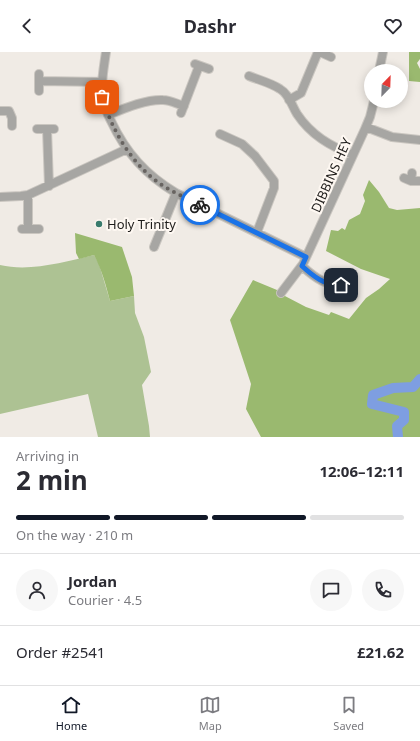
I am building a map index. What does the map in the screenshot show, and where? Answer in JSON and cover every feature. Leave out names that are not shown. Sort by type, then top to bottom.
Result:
[{"type":"street","points":[[106,52],[102,97],[108,115],[115,130],[127,149],[146,171],[159,183],[176,193],[306,257]]},
{"type":"street","points":[[289,100],[301,93],[319,52],[331,56]]},
{"type":"street","points":[[380,64],[383,52]]},
{"type":"street","points":[[108,115],[130,107],[157,100],[172,102],[182,110],[197,65],[209,69]]},
{"type":"street","points":[[249,75],[281,89],[297,114],[315,134],[337,148],[353,155]]},
{"type":"street","points":[[39,91],[39,78],[103,82]]},
{"type":"street","name":"DIBBINS HEY","points":[[281,293],[302,266],[366,127],[372,108]]},
{"type":"street","points":[[0,111],[8,111],[12,118],[12,126]]},
{"type":"street","points":[[366,127],[392,137],[420,140]]},
{"type":"street","points":[[37,129],[50,129],[49,186]]},
{"type":"street","points":[[220,134],[242,144],[255,156],[274,180],[274,188],[257,232]]},
{"type":"street","points":[[0,197],[28,195],[127,149]]},
{"type":"street","points":[[409,177],[420,181]]},
{"type":"street","points":[[154,247],[176,193]]},
{"type":"street","points":[[28,195],[25,228],[40,229]]},
{"type":"street","points":[[302,266],[323,282],[343,287]]},
{"type":"green space","points":[[409,52],[420,52],[420,59],[417,63],[420,69],[420,82],[409,81]]},
{"type":"green space","points":[[369,180],[389,208],[397,210],[420,208],[420,437],[261,437],[246,409],[251,384],[230,320],[253,280],[277,290],[283,295],[306,307],[329,315],[331,312],[349,319],[366,298],[390,279],[361,269],[326,251],[331,230],[338,231],[342,228],[345,230],[349,220],[360,214],[365,201],[363,195]]},
{"type":"green space","points":[[75,233],[122,247],[132,277],[134,296],[110,301],[102,272],[94,255],[79,259],[76,253]]},
{"type":"green space","points":[[94,255],[99,264],[110,301],[134,296],[135,313],[144,337],[151,372],[142,385],[150,437],[98,437],[88,394],[0,414],[0,265],[11,267],[35,267]]},
{"type":"waterway","points":[[398,437],[397,426],[404,420],[404,412],[372,404],[373,395],[393,388],[413,387],[420,379]]},
{"type":"way so far","points":[[102,97],[115,130],[122,143],[136,161],[159,183],[200,205]]},
{"type":"place","name":"Holy Trinity","points":[[99,224]]},
{"type":"route","points":[[200,205],[306,257],[302,266],[311,274],[323,282],[332,285],[341,285]]}]
